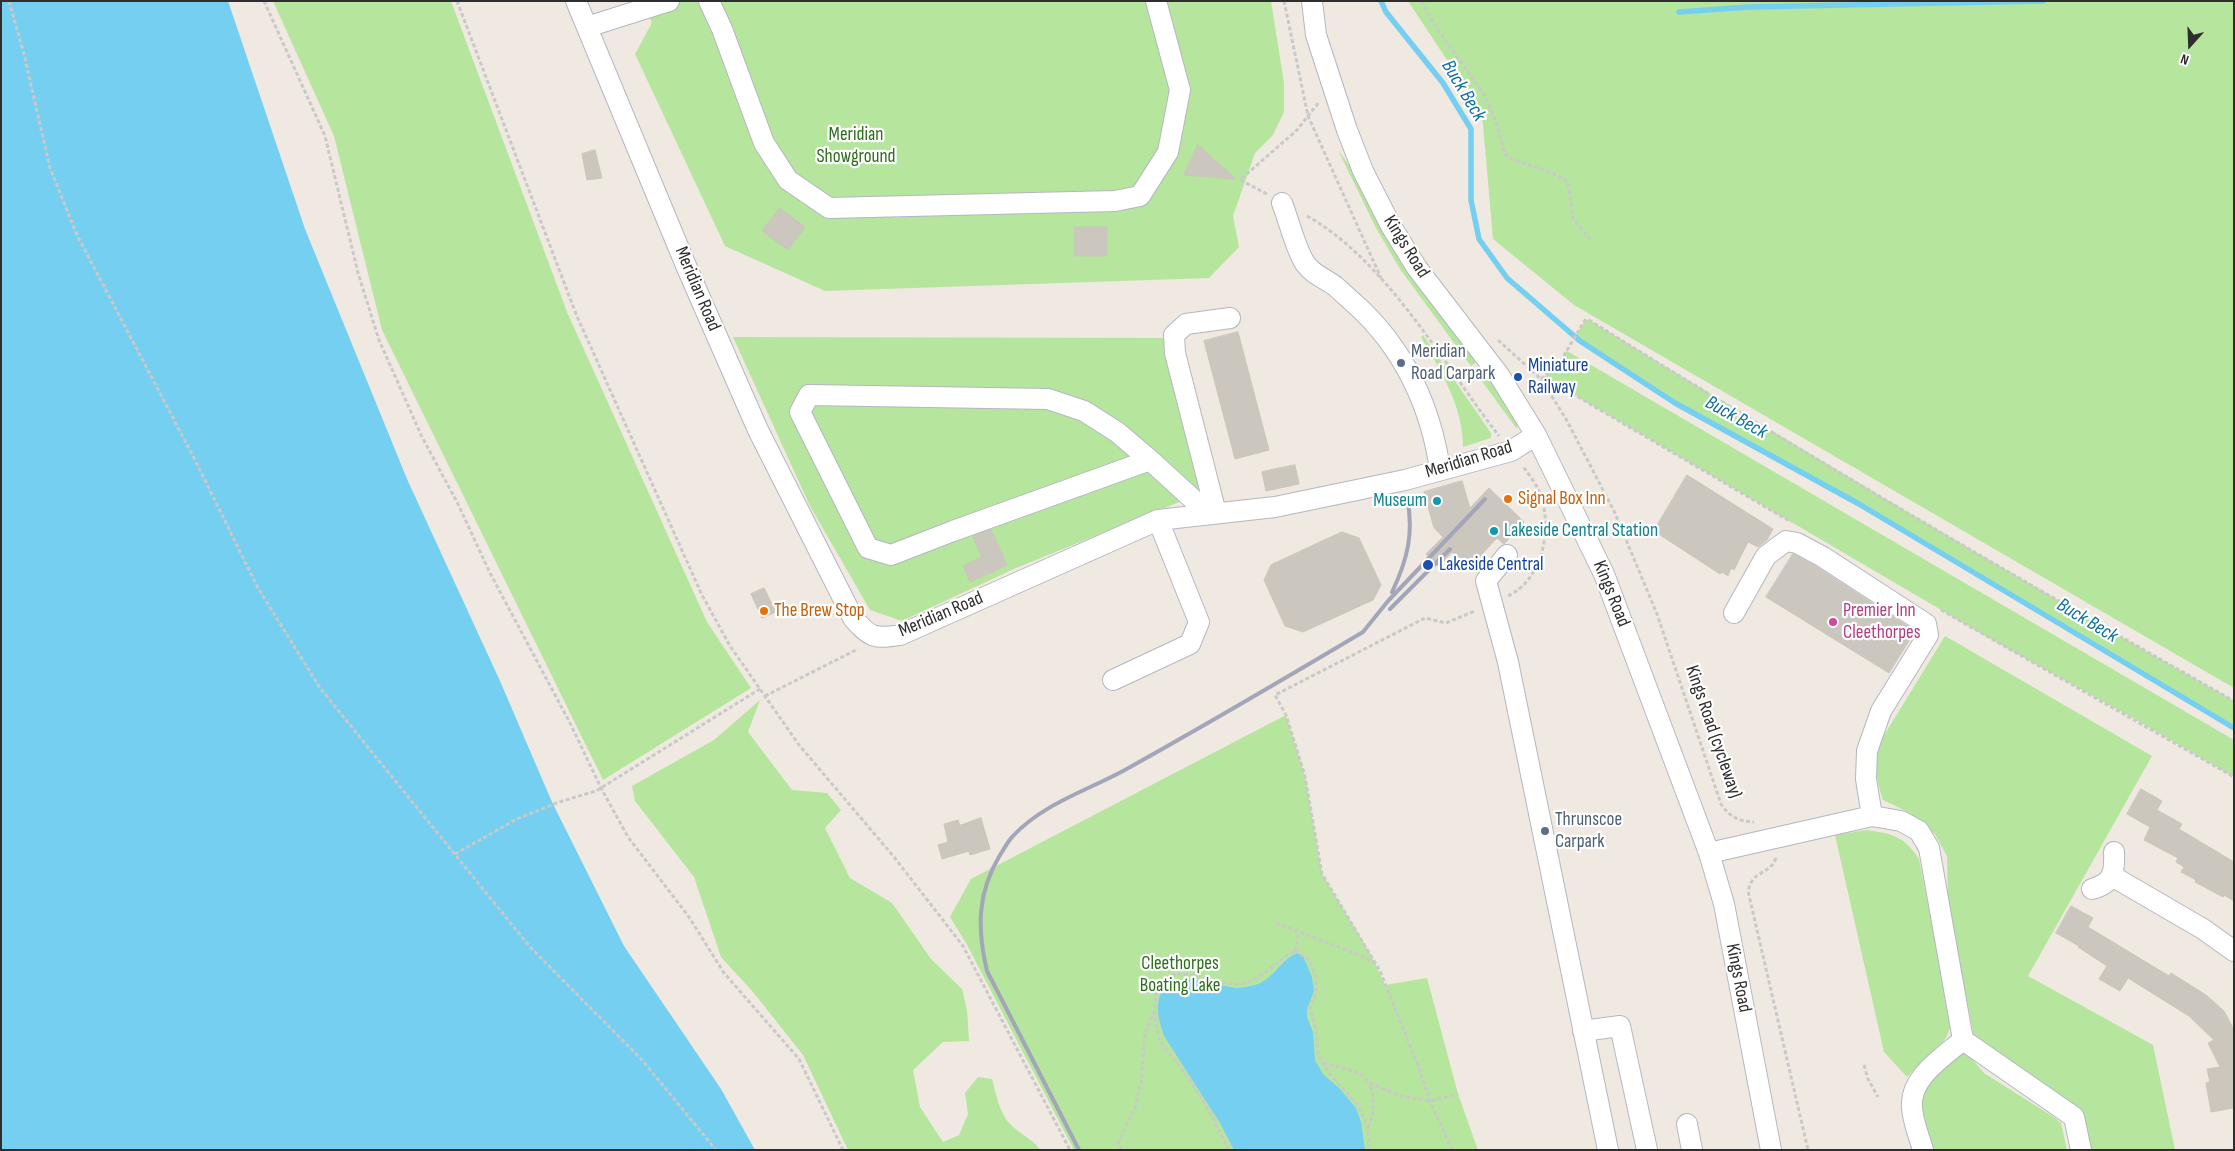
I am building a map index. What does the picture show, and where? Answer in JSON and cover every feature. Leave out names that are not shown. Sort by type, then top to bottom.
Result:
[{"type":"street","name":"Meridian Road","points":[[576,1],[758,430],[853,618],[865,632],[878,638],[900,635],[1158,520],[1275,507],[1404,480],[1511,451],[1536,435]]},
{"type":"street","points":[[587,27],[669,1]]},
{"type":"street","points":[[709,1],[722,29],[764,143],[788,180],[829,208],[1115,202],[1140,196],[1168,152],[1180,90],[1156,1]]},
{"type":"street","name":"Kings Road","points":[[1312,1],[1316,35],[1333,86],[1363,170],[1391,226],[1417,268],[1498,376],[1536,435],[1604,574],[1709,853],[1724,904],[1772,1150]]},
{"type":"street","points":[[1282,203],[1303,260],[1311,270],[1335,286],[1369,317],[1394,347],[1414,382],[1429,418],[1440,470]]},
{"type":"street","points":[[1212,513],[1175,353],[1174,335],[1186,324],[1230,318]]},
{"type":"street","points":[[1150,460],[953,530],[891,555],[868,548],[800,412],[809,395],[1048,398],[1084,410],[1117,432],[1150,460],[1212,513]]},
{"type":"street","points":[[1113,680],[1190,644],[1199,622],[1158,520]]},
{"type":"street","points":[[1734,613],[1766,556],[1786,541],[1797,543],[1823,557],[1926,624],[1928,635],[1882,711],[1867,751],[1866,779],[1872,816]]},
{"type":"street","points":[[1508,555],[1486,581],[1508,662],[1608,1150]]},
{"type":"street","points":[[1709,853],[1872,816],[1902,822],[1919,831],[1929,848],[1963,1040],[2074,1117],[2081,1150]]},
{"type":"street","points":[[2092,889],[2104,886],[2112,876],[2114,852]]},
{"type":"street","points":[[2112,876],[2204,929],[2234,951]]},
{"type":"street","points":[[1583,1032],[1620,1026],[1647,1150]]},
{"type":"street","points":[[1923,1150],[1912,1108],[1913,1090],[1928,1071],[1963,1040]]},
{"type":"street","points":[[1687,1124],[1692,1150]]},
{"type":"path","points":[[9,1],[24,54],[50,168],[77,235],[193,456],[258,588],[320,688],[530,947],[642,1060],[716,1150]]},
{"type":"path","points":[[264,1],[325,136],[358,273],[379,340],[422,437],[458,504],[490,573],[628,837],[688,917],[724,973],[799,1059],[843,1150]]},
{"type":"path","points":[[457,1],[580,322],[702,595],[730,646],[799,744],[894,857],[963,946],[1070,1150]]},
{"type":"path","points":[[1284,1],[1308,116],[1383,284]]},
{"type":"path","points":[[1421,1],[1447,44],[1481,90],[1491,110],[1504,154],[1510,158],[1557,175],[1568,182],[1573,220],[1590,239]]},
{"type":"path","points":[[1240,180],[1297,130],[1333,86]]},
{"type":"path","points":[[1541,379],[1560,362],[1585,320],[1589,320],[1835,470],[2028,584],[2234,701]]},
{"type":"path","name":"Kings Road (cycleway)","points":[[1492,335],[1541,379],[1566,419],[1614,511],[1657,614],[1721,804],[1728,814],[1736,820],[1759,822],[1769,828],[1776,838]]},
{"type":"path","points":[[1452,1150],[1430,1101],[1417,1063],[1376,965],[1322,874],[1304,776],[1286,715],[1275,695],[1425,618],[1446,624],[1492,603]]},
{"type":"path","points":[[765,696],[878,638]]},
{"type":"path","points":[[455,854],[518,819],[559,802],[601,788],[760,689]]},
{"type":"path","points":[[1776,838],[1778,850],[1775,861],[1750,881],[1748,891],[1808,1150]]},
{"type":"path","points":[[1276,923],[1362,956],[1376,965]]},
{"type":"path","points":[[1296,950],[1299,932]]},
{"type":"path","points":[[1229,1150],[1199,1094],[1160,1041],[1155,1010],[1160,984],[1167,977],[1189,975],[1244,984],[1261,975],[1284,956],[1296,950]]},
{"type":"path","points":[[1296,950],[1308,959],[1316,976],[1316,993],[1310,1008],[1316,1030],[1318,1055],[1359,1107],[1368,1128],[1369,1150]]},
{"type":"path","points":[[1121,1150],[1118,1142],[1134,1108],[1141,1083],[1146,1032],[1155,1010]]},
{"type":"path","points":[[1323,1063],[1354,1071],[1362,1075],[1370,1083],[1400,1096],[1430,1101],[1458,1094]]},
{"type":"path","points":[[1864,1065],[1868,1079],[1878,1097]]},
{"type":"path","points":[[1368,1128],[1373,1117],[1374,1100],[1370,1083]]},
{"type":"green space","points":[[273,1],[451,1],[567,312],[707,622],[751,688],[603,780],[382,330],[334,136]]},
{"type":"green space","name":"Meridian Showground","points":[[643,1],[1271,1],[1284,83],[1284,112],[1273,135],[1255,153],[1233,216],[1239,247],[1209,278],[825,291],[725,246],[635,54],[652,23]]},
{"type":"green space","points":[[1408,1],[2234,1],[2234,688],[1574,305],[1493,239],[1482,113]]},
{"type":"green space","points":[[1338,150],[1362,183],[1478,361],[1471,366],[1400,269],[1376,228]]},
{"type":"green space","points":[[1585,320],[1589,320],[1990,561],[2234,701],[2234,725],[1678,402],[1574,339]]},
{"type":"green space","points":[[1423,335],[1491,433],[1491,438],[1463,447],[1459,417],[1450,389],[1421,337]]},
{"type":"green space","points":[[733,337],[1163,338],[1204,492],[1016,568],[902,621],[870,610],[810,506]]},
{"type":"green space","points":[[1567,351],[2234,740],[2234,777],[1989,638],[1544,377],[1560,362]]},
{"type":"green space","points":[[1486,370],[1518,418],[1517,429],[1478,376]]},
{"type":"green space","points":[[1945,636],[2152,756],[2028,976],[2153,1045],[2175,1150],[2085,1150],[2077,1112],[1974,1037],[1948,901],[1947,856],[1935,834],[1906,811],[1883,800],[1877,776],[1878,753],[1883,737]]},
{"type":"green space","points":[[760,700],[748,732],[792,790],[827,793],[841,810],[825,828],[850,878],[892,903],[931,959],[962,989],[967,1010],[969,1041],[943,1042],[913,1070],[920,1107],[943,1142],[959,1135],[968,1114],[965,1093],[978,1077],[992,1079],[998,1103],[1006,1119],[1040,1150],[848,1150],[803,1055],[753,992],[721,957],[694,877],[635,801],[632,786],[714,740]]},
{"type":"green space","name":"Cleethorpes Boating Lake","points":[[1286,715],[1305,776],[1322,874],[1370,953],[1385,985],[1427,978],[1458,1094],[1478,1150],[1074,1150],[966,943],[950,917],[971,879]]},
{"type":"green space","points":[[1867,830],[1897,837],[1914,851],[1919,859],[1951,1021],[1946,1038],[1941,1045],[1907,1077],[1884,1052],[1835,835]]},
{"type":"green space","points":[[1963,1053],[1967,1053],[1984,1073],[2061,1123],[2067,1150],[1929,1150],[1919,1106],[1925,1086]]},
{"type":"water","points":[[1,1],[228,1],[305,229],[407,479],[500,681],[552,802],[624,946],[721,1089],[755,1150],[1,1150]]},
{"type":"water","points":[[1297,953],[1303,956],[1312,977],[1314,991],[1307,1009],[1307,1017],[1313,1032],[1315,1060],[1323,1074],[1340,1089],[1356,1108],[1361,1122],[1365,1150],[1234,1150],[1220,1123],[1164,1036],[1159,1018],[1158,1004],[1163,988],[1171,982],[1180,980],[1203,981],[1236,988],[1255,985],[1267,979],[1286,960]]},
{"type":"building","points":[[1198,145],[1236,179],[1184,175]]},
{"type":"building","points":[[595,150],[602,178],[587,180],[582,154]]},
{"type":"building","points":[[780,208],[805,227],[788,250],[762,231]]},
{"type":"building","points":[[1075,227],[1107,227],[1107,256],[1075,256]]},
{"type":"building","points":[[1238,332],[1269,450],[1235,459],[1204,341]]},
{"type":"building","points":[[1295,465],[1299,484],[1266,491],[1262,472]]},
{"type":"building","points":[[1687,475],[1773,529],[1767,540],[1758,547],[1748,542],[1734,570],[1731,568],[1728,576],[1722,572],[1720,574],[1654,531]]},
{"type":"building","points":[[1462,481],[1470,508],[1489,488],[1524,522],[1504,544],[1497,538],[1469,568],[1452,552],[1439,567],[1426,554],[1443,537],[1434,528],[1424,492]]},
{"type":"building","points":[[991,530],[1007,565],[970,582],[963,566],[982,557],[973,537]]},
{"type":"building","points":[[1342,532],[1359,538],[1381,585],[1373,600],[1303,632],[1285,626],[1264,580],[1271,565]]},
{"type":"building","points":[[1793,554],[1817,567],[1915,631],[1889,673],[1766,597]]},
{"type":"building","points":[[764,588],[776,612],[762,618],[751,594]]},
{"type":"building","points":[[2141,789],[2162,801],[2157,810],[2182,824],[2179,829],[2234,862],[2234,901],[2195,882],[2196,880],[2181,872],[2184,867],[2176,862],[2178,858],[2144,840],[2150,827],[2127,814]]},
{"type":"building","points":[[981,818],[990,849],[970,855],[969,851],[942,859],[938,845],[948,842],[944,824],[958,820],[960,825]]},
{"type":"building","points":[[2071,906],[2093,918],[2088,927],[2169,976],[2171,973],[2206,995],[2224,1011],[2234,1030],[2234,1108],[2211,1112],[2206,1083],[2210,1082],[2207,1069],[2220,1067],[2208,1043],[2214,1040],[2189,1016],[2128,978],[2120,991],[2099,979],[2107,966],[2079,946],[2056,933]]},
{"type":"waterway","name":"Buck Beck","points":[[1381,1],[1386,12],[1443,83],[1471,129],[1471,200],[1479,239],[1507,278],[1580,341],[1675,403],[1859,504],[2234,728]]},
{"type":"waterway","points":[[1679,12],[1748,7],[2043,1]]},
{"type":"railway","points":[[1392,592],[1406,557],[1410,534],[1407,497]]},
{"type":"railway","points":[[1079,1150],[987,971],[981,926],[983,897],[992,869],[1006,845],[1025,825],[1051,807],[1123,771],[1363,632],[1388,601],[1485,499]]},
{"type":"railway","points":[[1390,609],[1450,549]]},
{"type":"place","name":"Meridian Road Carpark","points":[[1401,363]]},
{"type":"place","name":"Miniature Railway","points":[[1518,377]]},
{"type":"place","name":"Signal Box Inn","points":[[1508,499]]},
{"type":"place","name":"Museum","points":[[1437,501]]},
{"type":"place","name":"Lakeside Central Station","points":[[1494,531]]},
{"type":"place","name":"Lakeside Central","points":[[1428,565]]},
{"type":"place","name":"The Brew Stop","points":[[764,611]]},
{"type":"place","name":"Premier Inn Cleethorpes","points":[[1833,622]]},
{"type":"place","name":"Thrunscoe Carpark","points":[[1545,831]]}]
